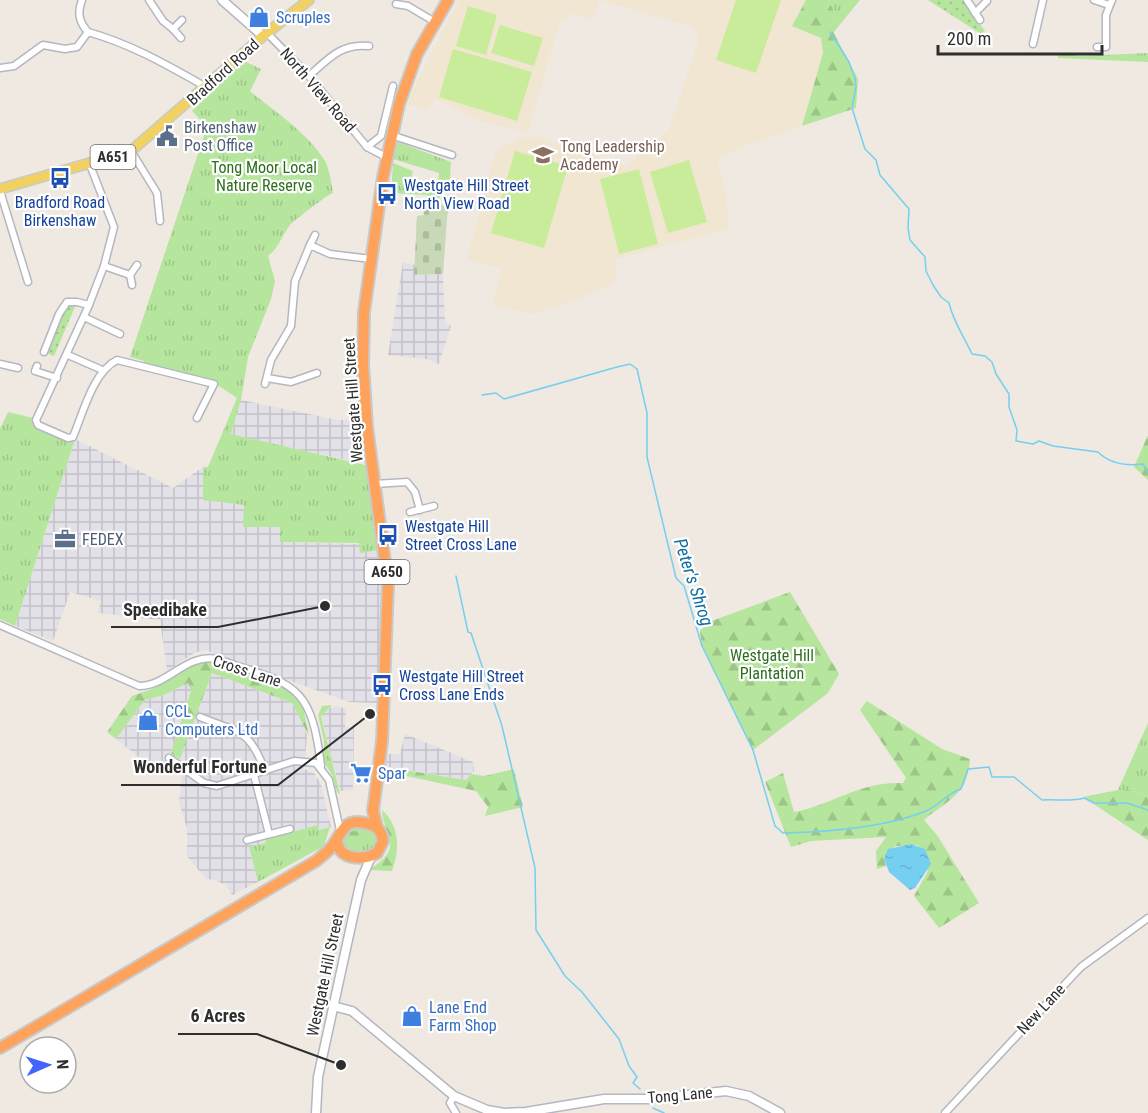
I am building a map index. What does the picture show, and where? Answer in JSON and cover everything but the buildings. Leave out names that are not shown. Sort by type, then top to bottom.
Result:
[{"type":"highway","name":"Westgate Hill Street","points":[[377,827],[373,811],[383,724],[388,584],[374,484],[363,364],[364,312],[391,135],[417,54],[448,0]]},
{"type":"highway","points":[[0,1048],[316,861],[339,834],[373,811]]},
{"type":"highway","points":[[355,823],[377,827]]},
{"type":"highway","name":"A650","points":[[371,856],[380,850],[383,841],[377,827]]},
{"type":"highway","points":[[339,834],[338,848],[348,856]]},
{"type":"highway","points":[[316,861],[348,856],[371,856]]},
{"type":"main road","name":"Bradford Road","points":[[0,190],[131,151],[309,0]]},
{"type":"street","points":[[81,0],[79,12],[81,23],[88,32],[118,41],[207,87]]},
{"type":"street","points":[[150,0],[163,21],[181,38]]},
{"type":"street","points":[[222,0],[265,35]]},
{"type":"street","points":[[967,0],[980,20]]},
{"type":"street","points":[[1033,44],[1031,30],[1043,0]]},
{"type":"street","points":[[1094,0],[1110,3],[1109,47],[1097,47]]},
{"type":"street","points":[[975,13],[987,1]]},
{"type":"street","points":[[396,4],[408,6],[435,22]]},
{"type":"street","points":[[173,29],[182,20]]},
{"type":"street","points":[[0,68],[14,66],[44,45],[65,49],[77,48],[88,32]]},
{"type":"street","name":"North View Road","points":[[265,35],[309,76],[367,147],[386,158]]},
{"type":"street","points":[[309,76],[342,48],[353,45],[369,46]]},
{"type":"street","name":"North View Road","points":[[367,147],[381,136],[393,86]]},
{"type":"street","points":[[391,135],[452,155]]},
{"type":"street","points":[[131,151],[157,193],[160,221]]},
{"type":"street","points":[[90,165],[114,227],[104,266],[68,355],[36,420],[38,425],[68,438],[73,437],[95,385],[109,364],[117,360],[214,384],[197,418]]},
{"type":"street","points":[[0,190],[28,282]]},
{"type":"street","points":[[315,235],[296,275],[291,326],[272,357],[266,381],[291,382],[317,373]]},
{"type":"street","points":[[310,245],[330,254],[371,259]]},
{"type":"street","points":[[132,285],[130,275],[137,265]]},
{"type":"street","points":[[104,266],[130,275]]},
{"type":"street","points":[[44,352],[59,315],[67,302],[89,305]]},
{"type":"street","points":[[84,317],[120,334]]},
{"type":"street","points":[[68,355],[100,369]]},
{"type":"street","points":[[0,361],[18,368]]},
{"type":"street","points":[[37,366],[35,371],[57,378]]},
{"type":"street","points":[[374,484],[407,482],[415,492],[420,510]]},
{"type":"street","points":[[410,512],[434,506]]},
{"type":"street","name":"Cross Lane","points":[[0,625],[139,686],[157,682],[189,663],[204,658],[215,658],[291,686],[306,701],[316,729],[321,766],[329,780],[337,811],[339,834]]},
{"type":"street","points":[[200,717],[250,739],[265,771]]},
{"type":"street","points":[[311,761],[318,742]]},
{"type":"street","points":[[169,758],[208,785],[225,785],[294,760],[311,761],[321,766]]},
{"type":"street","points":[[254,775],[269,834]]},
{"type":"street","points":[[337,811],[355,823]]},
{"type":"street","points":[[247,840],[290,829]]},
{"type":"street","points":[[348,856],[359,868],[361,880]]},
{"type":"street","name":"Westgate Hill Street","points":[[316,1113],[318,1077],[333,1006],[361,880],[371,856]]},
{"type":"street","name":"New Lane","points":[[945,1113],[1081,967],[1148,918]]},
{"type":"street","name":"Tong Lane","points":[[333,1006],[352,1011],[454,1096],[487,1110],[504,1113],[604,1099],[652,1099],[726,1091],[749,1096],[780,1113]]},
{"type":"street","points":[[454,1096],[450,1103],[456,1113]]},
{"type":"shaded area","points":[[459,0],[599,0],[593,20],[572,13],[569,18],[560,21],[528,132],[483,122],[436,99],[426,110],[406,104]]},
{"type":"shaded area","name":"Tong Leadership Academy","points":[[599,0],[806,0],[792,26],[821,39],[823,53],[802,126],[747,145],[717,160],[725,189],[729,229],[616,259],[615,282],[576,300],[533,314],[492,305],[502,269],[467,259],[496,150],[520,137],[536,137],[627,166],[668,131],[699,40],[694,27]]},
{"type":"shaded area","points":[[403,262],[415,265],[414,275],[443,274],[445,323],[451,326],[439,364],[426,359],[388,355]]},
{"type":"shaded area","points":[[241,400],[338,420],[356,419],[356,462],[231,435]]},
{"type":"shaded area","points":[[75,439],[173,488],[203,467],[203,500],[244,505],[280,527],[281,542],[359,544],[379,550],[383,585],[380,703],[349,702],[205,650],[194,653],[167,671],[160,620],[98,613],[101,601],[70,592],[53,641],[15,626]]},
{"type":"shaded area","points":[[212,673],[292,703],[301,716],[307,735],[304,769],[314,773],[321,784],[331,827],[319,830],[318,825],[266,839],[266,843],[249,847],[258,882],[232,895],[226,885],[206,879],[187,856],[187,828],[179,803],[182,771],[167,762],[159,773],[116,739],[145,700],[164,695],[188,683],[191,691],[171,753],[180,759]]},
{"type":"shaded area","points":[[336,706],[346,709],[345,727],[354,727],[353,790],[340,791],[321,715],[325,709]]},
{"type":"shaded area","points":[[405,734],[473,762],[474,771],[466,780],[384,766],[386,754],[400,754]]},
{"type":"green space","points":[[736,0],[781,0],[756,73],[716,60]]},
{"type":"green space","points":[[806,0],[828,0],[836,15],[834,33],[858,79],[856,108],[802,126],[823,53],[821,38],[792,26]]},
{"type":"green space","points":[[828,0],[860,0],[833,33],[836,15]]},
{"type":"green space","points":[[928,0],[962,0],[985,31],[981,34]]},
{"type":"green space","points":[[468,6],[497,15],[486,55],[456,46]]},
{"type":"green space","points":[[500,25],[543,38],[534,66],[491,53]]},
{"type":"green space","points":[[453,49],[532,72],[517,121],[439,97]]},
{"type":"green space","points":[[1058,53],[1081,56],[1148,53],[1148,62],[1058,58]]},
{"type":"green space","name":"Tong Moor Local Nature Reserve","points":[[244,61],[261,69],[250,91],[310,141],[325,161],[333,193],[290,225],[268,256],[275,281],[271,299],[248,357],[241,400],[231,434],[365,465],[379,550],[360,553],[359,543],[280,542],[280,527],[243,527],[244,505],[203,500],[203,467],[208,467],[237,398],[219,386],[143,367],[144,361],[130,357],[207,127],[192,111]]},
{"type":"green space","points":[[396,141],[451,162],[450,179],[438,183],[439,173],[393,159]]},
{"type":"green space","points":[[515,151],[568,166],[544,248],[491,233]]},
{"type":"green space","points":[[689,160],[707,222],[668,233],[650,172]]},
{"type":"green space","points":[[393,163],[413,171],[411,179],[426,190],[443,190],[436,206],[427,206],[427,195],[391,193]]},
{"type":"green space","points":[[639,169],[658,244],[619,254],[600,179]]},
{"type":"green space","points":[[448,205],[443,274],[414,275],[417,216],[424,215],[423,207]]},
{"type":"green space","points":[[67,302],[77,302],[54,356],[44,352]]},
{"type":"green space","points":[[8,412],[33,418],[40,427],[51,434],[75,439],[15,626],[0,619],[0,429]]},
{"type":"green space","points":[[1148,435],[1148,480],[1134,467]]},
{"type":"green space","name":"Westgate Hill Plantation","points":[[790,592],[839,674],[828,693],[753,750],[702,646],[700,631],[709,622]]},
{"type":"green space","points":[[207,661],[291,690],[302,702],[309,736],[292,703],[212,673],[180,759],[171,753],[191,691],[188,683],[164,695],[145,700],[116,739],[107,732],[132,696],[152,689],[194,664]]},
{"type":"green space","points":[[867,701],[942,749],[970,759],[961,789],[924,820],[937,835],[979,903],[939,928],[914,896],[928,871],[918,845],[895,846],[884,859],[886,866],[877,869],[876,851],[886,837],[811,841],[791,847],[765,782],[783,773],[794,812],[860,789],[887,783],[903,783],[906,778],[860,710]]},
{"type":"green space","points":[[332,705],[321,716],[340,794],[324,762],[324,741],[318,715],[322,706]]},
{"type":"green space","points":[[1148,723],[1148,797],[1131,790],[1118,790]]},
{"type":"green space","points":[[392,768],[466,780],[471,774],[484,776],[514,769],[523,807],[485,816],[488,807],[476,791],[393,773]]},
{"type":"green space","points":[[1118,790],[1131,790],[1148,797],[1148,840],[1083,797]]},
{"type":"green space","points":[[382,810],[392,823],[397,839],[392,871],[369,870],[381,862],[390,848]]},
{"type":"green space","points":[[318,825],[319,830],[330,827],[324,846],[258,882],[249,847],[266,843],[265,839]]},
{"type":"green space","points":[[358,827],[371,829],[377,836],[378,842],[367,853],[352,852],[342,841],[349,829]]},
{"type":"green space","points":[[355,831],[362,834],[365,841],[362,848],[355,851],[348,848],[345,841],[348,834]]},
{"type":"water","points":[[911,844],[925,849],[931,864],[915,888],[910,890],[889,872],[884,859],[888,849]]},
{"type":"waterway","points":[[830,32],[849,62],[855,78],[856,87],[852,108],[865,149],[876,160],[880,175],[909,209],[910,240],[925,257],[926,271],[941,297],[949,303],[956,323],[972,354],[985,356],[992,362],[996,374],[1009,394],[1009,407],[1017,430],[1016,441],[1033,444],[1039,441],[1053,446],[1098,452],[1119,463],[1143,464],[1148,473]]},
{"type":"waterway","name":"Peter's Shrog","points":[[482,395],[496,393],[504,399],[630,364],[637,369],[647,413],[647,457],[676,578],[684,586],[702,646],[753,750],[775,826],[783,833],[856,828],[910,817],[926,811],[961,789],[968,769],[989,767],[992,777],[1014,777],[1042,800],[1084,798],[1094,803],[1127,803],[1148,810]]},
{"type":"waterway","points":[[456,576],[468,632],[471,633],[502,726],[535,868],[536,930],[565,976],[582,992],[619,1039],[629,1066],[637,1077],[633,1083],[640,1089]]},
{"type":"waterway","points":[[653,1108],[664,1113]]},
{"type":"place","name":"Scruples","points":[[259,17]]},
{"type":"place","name":"Birkenshaw Post Office","points":[[167,136]]},
{"type":"place","name":"Tong Leadership Academy","points":[[543,155]]},
{"type":"place","name":"Bradford Road Birkenshaw","points":[[60,178]]},
{"type":"place","name":"Westgate Hill Street North View Road","points":[[387,194]]},
{"type":"place","name":"Westgate Hill Street Cross Lane","points":[[388,535]]},
{"type":"place","name":"FEDEX","points":[[65,539]]},
{"type":"place","name":"Speedibake","points":[[325,606]]},
{"type":"place","name":"Westgate Hill Street Cross Lane Ends","points":[[382,685]]},
{"type":"place","name":"Wonderful Fortune","points":[[370,714]]},
{"type":"place","name":"CCL Computers Ltd","points":[[148,720]]},
{"type":"place","name":"Spar","points":[[361,773]]},
{"type":"place","name":"Lane End Farm Shop","points":[[412,1016]]},
{"type":"place","name":"6 Acres","points":[[341,1065]]}]
